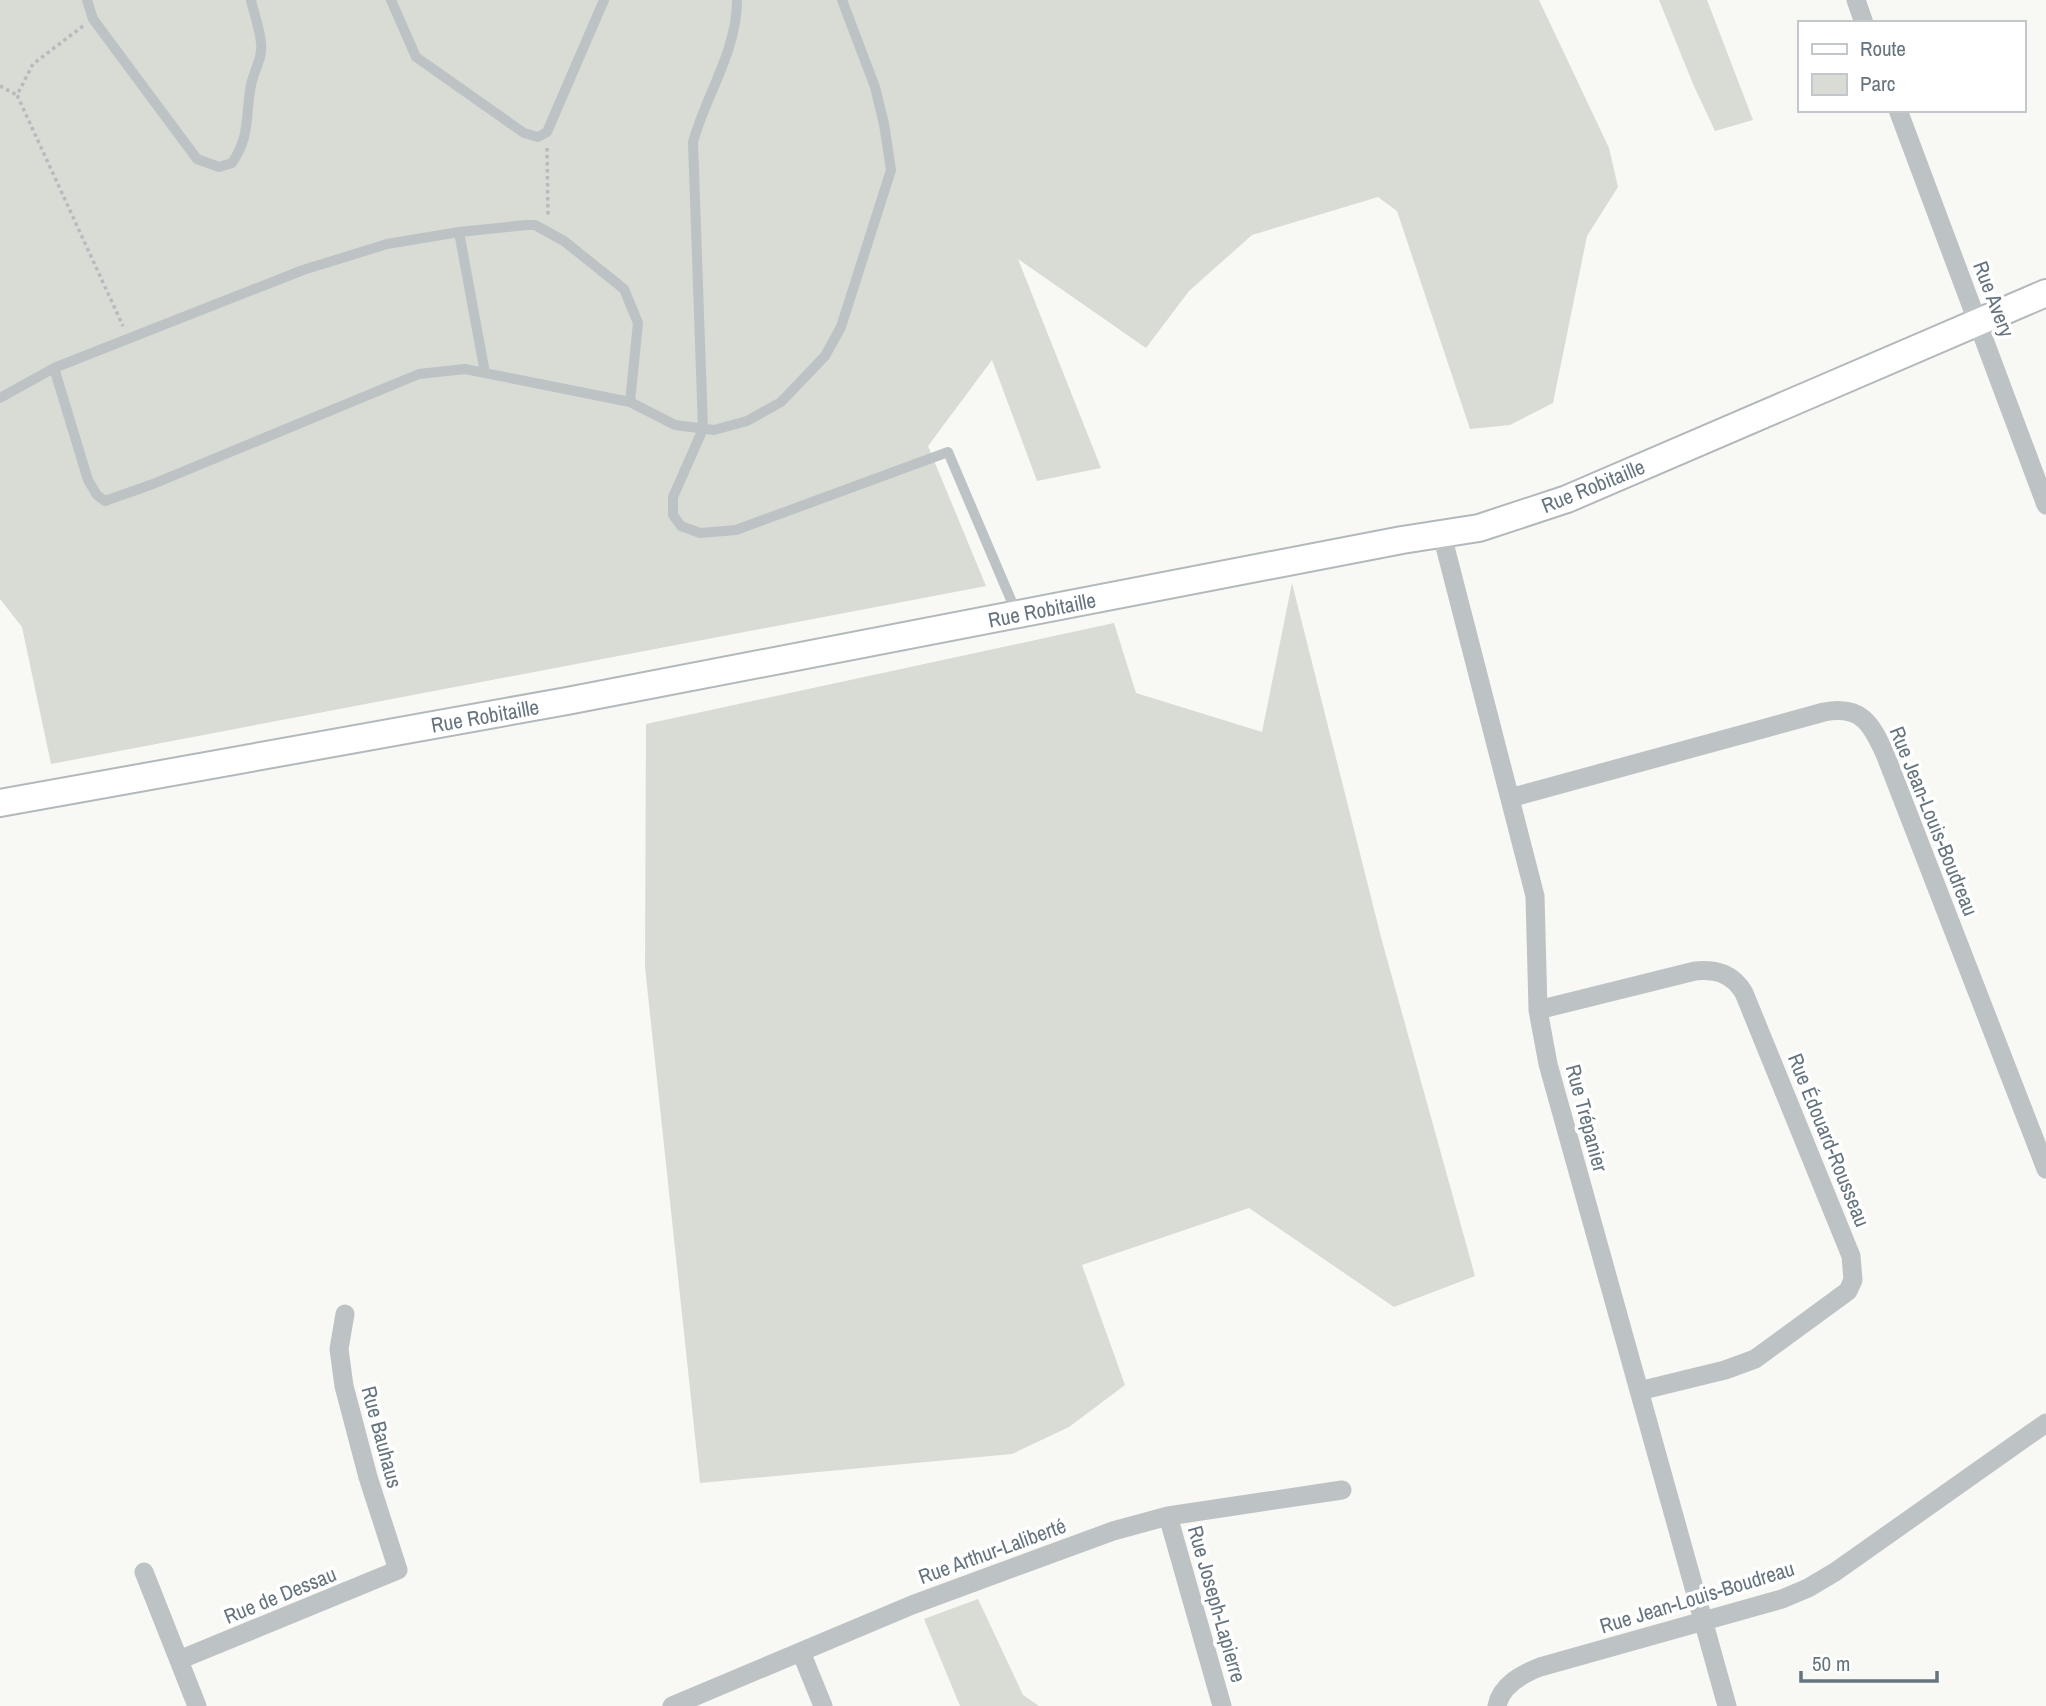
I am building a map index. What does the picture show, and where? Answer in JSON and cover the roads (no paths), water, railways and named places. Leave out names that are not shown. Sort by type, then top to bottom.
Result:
[{"type":"street","points":[[1856,0],[1863,21]]},
{"type":"street","name":"Rue Avery","points":[[1899,112],[2046,505]]},
{"type":"street","name":"Rue Robitaille","points":[[0,803],[567,701],[1402,540],[1479,528],[1567,499],[2046,293]]},
{"type":"street","name":"Rue Trépanier","points":[[1442,535],[1535,896],[1538,1010],[1548,1064],[1727,1706]]},
{"type":"street","name":"Rue Jean-Louis-Boudreau","points":[[1510,798],[1824,712],[1843,708],[1857,714],[1869,724],[1885,754],[2046,1169]]},
{"type":"street","name":"Rue Édouard-Rousseau","points":[[1538,1010],[1696,971],[1710,970],[1733,978],[1744,993],[1851,1256],[1853,1280],[1848,1291],[1755,1359],[1725,1370],[1639,1391]]},
{"type":"street","name":"Rue Bauhaus","points":[[345,1314],[339,1349],[344,1386],[398,1570]]},
{"type":"street","name":"Rue Jean-Louis-Boudreau","points":[[1497,1706],[1508,1685],[1522,1674],[1540,1667],[1782,1599],[1820,1581],[2046,1423]]},
{"type":"street","name":"Rue Arthur-Laliberté","points":[[672,1706],[912,1605],[1113,1531],[1168,1516],[1342,1490]]},
{"type":"street","name":"Rue Joseph-Lapierre","points":[[1168,1516],[1222,1706]]},
{"type":"street","name":"Rue de Dessau","points":[[179,1660],[398,1570]]},
{"type":"street","points":[[144,1572],[197,1706]]},
{"type":"street","points":[[801,1652],[823,1706]]},
{"type":"lane","points":[[87,0],[93,19],[197,159],[219,167],[232,163],[243,147],[251,84],[261,56],[261,41],[251,0]]},
{"type":"lane","points":[[391,0],[416,57],[524,133],[538,137],[547,132],[604,0]]},
{"type":"lane","points":[[737,0],[733,31],[722,69],[699,120],[693,142],[703,429],[673,497],[673,515],[681,526],[700,533],[736,530],[948,452],[1017,614]]},
{"type":"lane","points":[[54,368],[88,480],[97,495],[105,501],[153,484],[419,374],[465,369],[631,402],[675,425],[715,430],[747,421],[781,402],[825,356],[842,327],[891,170],[875,87],[842,0]]},
{"type":"lane","points":[[0,398],[54,368],[128,337],[315,267],[387,244],[459,232],[535,225],[564,241],[624,289],[638,323],[631,402]]},
{"type":"lane","points":[[459,232],[485,373]]}]
